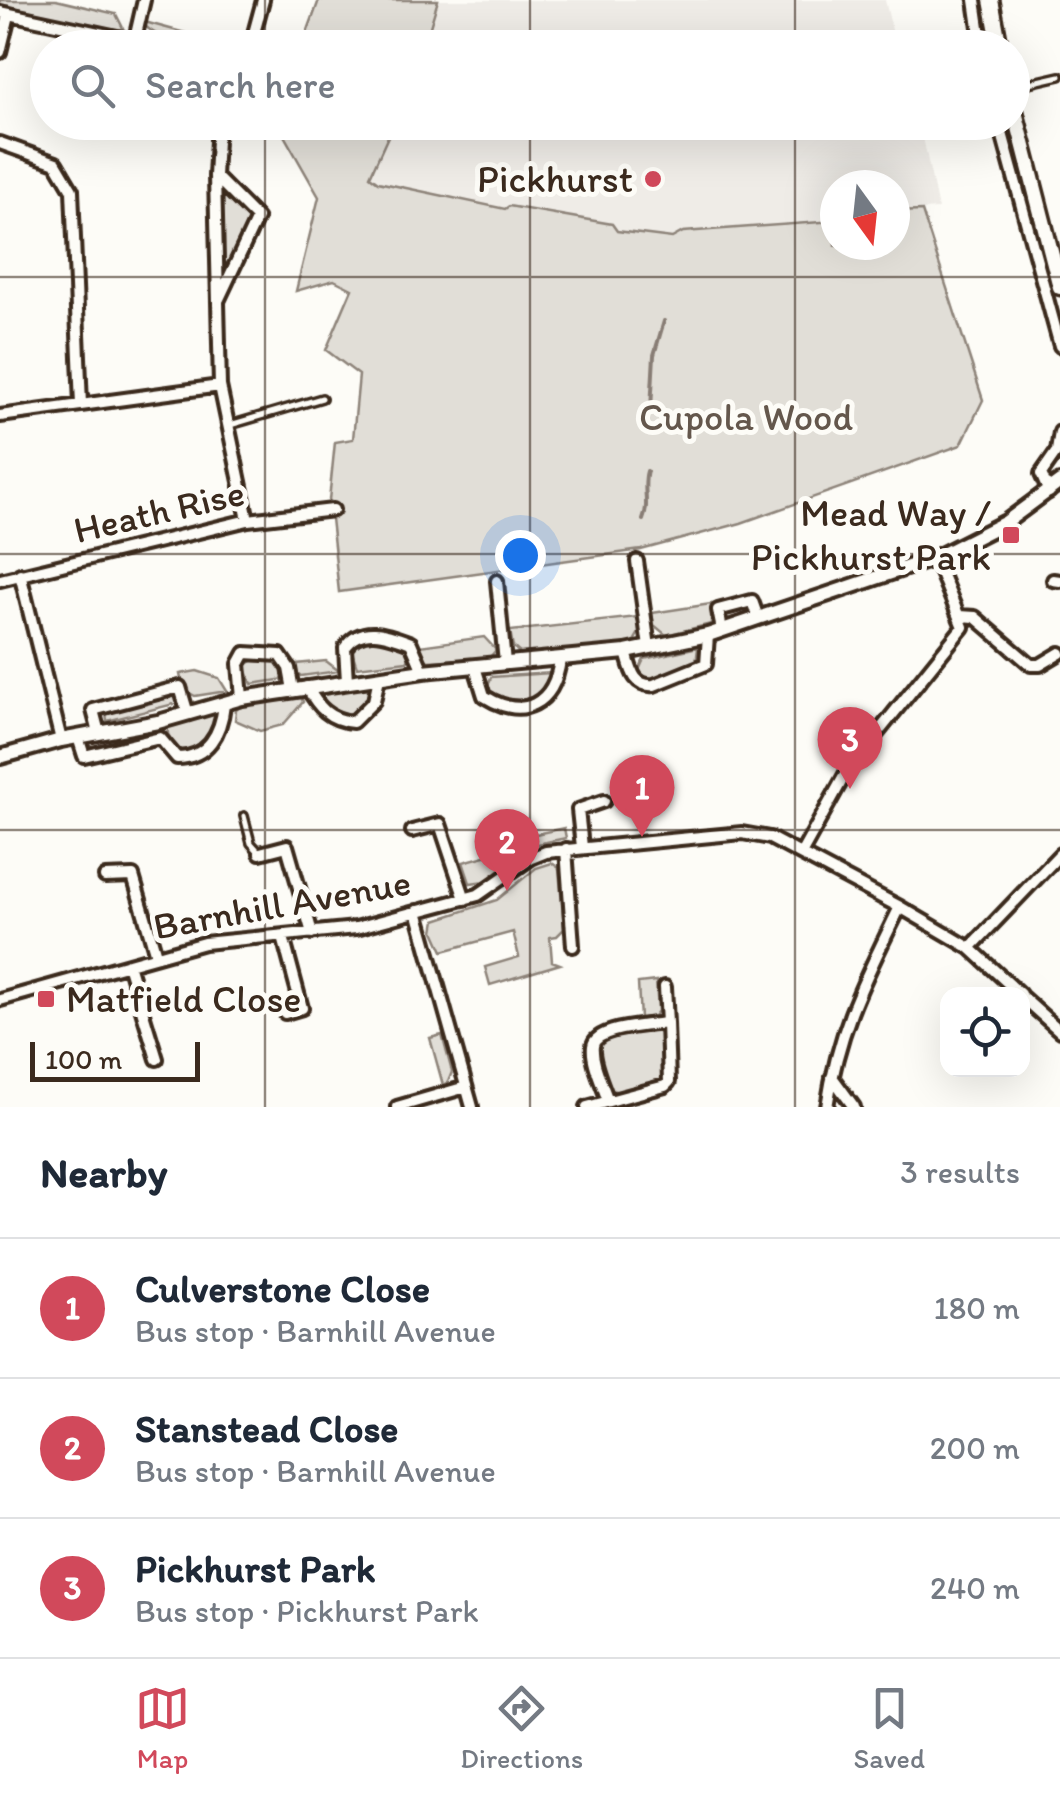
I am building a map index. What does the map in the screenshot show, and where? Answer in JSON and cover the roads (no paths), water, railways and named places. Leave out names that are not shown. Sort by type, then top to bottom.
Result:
[{"type":"main road","points":[[1022,140],[1060,287]]},
{"type":"street","points":[[137,30],[144,0]]},
{"type":"street","points":[[255,30],[263,0]]},
{"type":"street","points":[[975,0],[988,11]]},
{"type":"street","points":[[0,52],[4,14],[91,30]]},
{"type":"street","points":[[217,140],[220,386],[248,520]]},
{"type":"street","points":[[1004,140],[1030,242],[1055,311],[1060,346]]},
{"type":"street","points":[[0,143],[56,163],[72,190],[81,406]]},
{"type":"street","points":[[215,176],[257,218],[217,304]]},
{"type":"street","points":[[0,416],[220,386]]},
{"type":"street","points":[[0,757],[60,740],[158,722],[242,698],[347,681],[626,652],[715,632],[935,558],[1006,522],[1056,486],[1040,474],[1057,451],[1060,432]]},
{"type":"street","name":"Heath Rise","points":[[0,580],[248,520],[333,510]]},
{"type":"street","points":[[801,854],[857,757],[963,627],[935,558]]},
{"type":"street","points":[[637,561],[648,647]]},
{"type":"street","points":[[20,574],[60,740]]},
{"type":"street","points":[[497,580],[505,663]]},
{"type":"street","points":[[626,652],[635,679],[646,686],[654,685],[706,664],[718,610],[752,601],[758,618]]},
{"type":"street","points":[[960,616],[975,617],[1032,665],[1040,665],[1060,653]]},
{"type":"street","points":[[347,681],[345,648],[364,632],[410,642],[424,672]]},
{"type":"street","points":[[242,698],[239,664],[246,653],[253,651],[280,655],[300,688],[318,707],[342,721],[353,722],[374,700],[380,678]]},
{"type":"street","points":[[475,667],[484,696],[522,708],[552,692],[560,660]]},
{"type":"street","points":[[99,733],[94,710],[180,686],[188,714]]},
{"type":"street","points":[[158,722],[160,738],[177,758],[188,758],[205,750],[222,726],[224,705]]},
{"type":"street","points":[[78,737],[84,756],[160,738]]},
{"type":"street","points":[[582,847],[574,811],[604,801]]},
{"type":"street","points":[[412,832],[440,824],[465,899]]},
{"type":"street","name":"Barnhill Avenue","points":[[1,995],[204,943],[356,928],[490,890],[531,858],[566,849],[742,833],[770,838],[900,907],[970,948],[1011,987]]},
{"type":"street","points":[[260,853],[287,846],[312,933]]},
{"type":"street","points":[[566,849],[573,946]]},
{"type":"street","points":[[970,948],[1060,854]]},
{"type":"street","points":[[105,877],[133,876],[156,955]]},
{"type":"street","points":[[828,1107],[849,1012],[900,907]]},
{"type":"street","points":[[417,911],[472,1107]]},
{"type":"street","points":[[283,937],[302,1008],[284,1013]]},
{"type":"street","points":[[128,964],[157,1059]]},
{"type":"street","points":[[586,1107],[669,1082],[664,987]]},
{"type":"street","name":"Barnhill Avenue","points":[[1030,1004],[1060,1031]]},
{"type":"street","points":[[608,1101],[593,1048],[595,1039],[604,1032],[667,1023]]},
{"type":"street","points":[[832,1077],[854,1107]]},
{"type":"street","points":[[397,1107],[466,1087]]},
{"type":"lane","points":[[1030,83],[1060,76]]},
{"type":"lane","points":[[1030,242],[1047,237]]},
{"type":"lane","points":[[227,426],[322,398]]},
{"type":"lane","points":[[244,816],[251,843],[260,853]]},
{"type":"waterway","points":[[651,409],[654,355],[664,321]]},
{"type":"waterway","points":[[643,520],[647,471]]},
{"type":"place","name":"Pickhurst","points":[[653,179]]},
{"type":"place","name":"Mead Way / Pickhurst Park","points":[[1011,535]]},
{"type":"place","name":"Pickhurst Park","points":[[850,789]]},
{"type":"place","name":"Culverstone Close","points":[[642,837]]},
{"type":"place","name":"Stanstead Close","points":[[507,891]]},
{"type":"place","name":"Matfield Close","points":[[46,999]]},
{"type":"park label","name":"Cupola Wood","points":[[746,417]]}]
